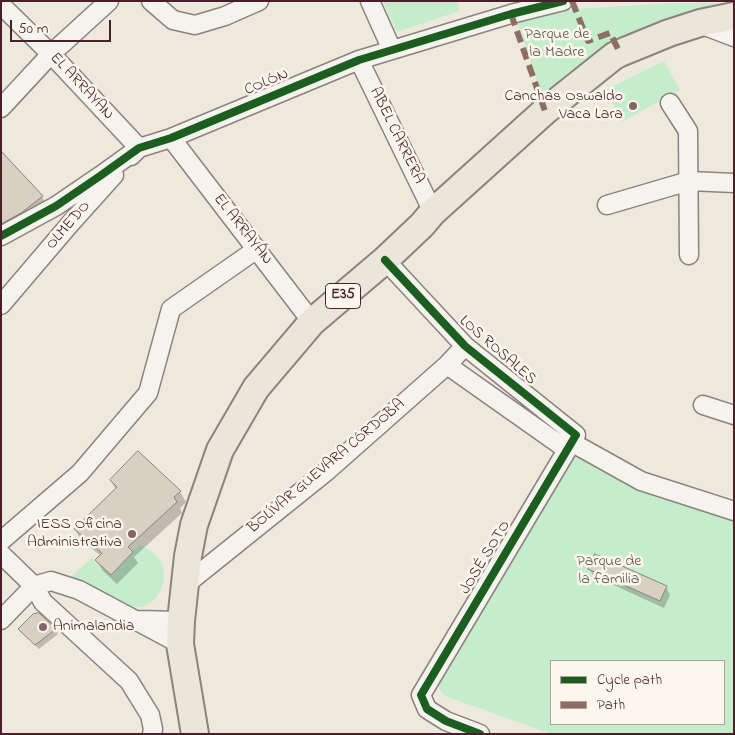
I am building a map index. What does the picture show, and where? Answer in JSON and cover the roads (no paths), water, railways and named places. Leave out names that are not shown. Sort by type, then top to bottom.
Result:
[{"type":"highway","name":"E35","points":[[195,734],[180,633],[188,556],[194,525],[220,450],[256,388],[312,322],[385,260],[433,212],[545,111],[614,56],[669,33],[700,23],[734,16]]},
{"type":"street","points":[[1,108],[51,54],[109,1]]},
{"type":"street","points":[[151,1],[173,20],[195,25],[225,16],[259,1]]},
{"type":"street","points":[[370,1],[392,50]]},
{"type":"street","name":"COLÓN","points":[[1,236],[56,206],[139,148],[172,138],[359,60],[512,14],[563,1]]},
{"type":"street","name":"EL ARRAYAN","points":[[1,5],[51,54],[139,148]]},
{"type":"street","points":[[700,23],[734,37]]},
{"type":"street","name":"ABEL CARRERA","points":[[359,60],[433,212]]},
{"type":"street","points":[[670,102],[688,131],[689,255]]},
{"type":"street","name":"EL ARRAYÁN","points":[[172,138],[312,322]]},
{"type":"street","name":"OLMEDO","points":[[1,305],[70,224],[139,148]]},
{"type":"street","points":[[608,205],[688,181],[734,183]]},
{"type":"street","points":[[56,206],[70,224]]},
{"type":"street","points":[[1,541],[80,473],[148,393],[171,309],[257,249]]},
{"type":"street","name":"LOS ROSALES","points":[[385,260],[465,346],[571,442],[642,481],[733,510]]},
{"type":"street","name":"BOLÍVAR GUEVARA CÓRDOBA","points":[[185,585],[327,471],[447,365],[465,346]]},
{"type":"street","points":[[447,365],[571,442]]},
{"type":"street","points":[[703,405],[734,415]]},
{"type":"street","name":"JOSÉ SOTO","points":[[480,734],[446,721],[427,709],[421,695],[571,442]]},
{"type":"street","points":[[1,554],[34,586],[43,602],[129,681],[150,715],[153,729],[152,734]]},
{"type":"street","points":[[1,620],[34,586],[51,581],[79,590],[136,620],[162,620],[180,633]]},
{"type":"place","name":"Canchas Oswaldo Vaca Lara","points":[[633,106]]},
{"type":"place","name":"IESS Oficina Administrativa","points":[[132,534]]},
{"type":"place","name":"Animalandia","points":[[43,627]]},
{"type":"park label","name":"Parque de la Madre","points":[[557,44]]},
{"type":"park label","name":"Parque de la familia","points":[[609,571]]}]
